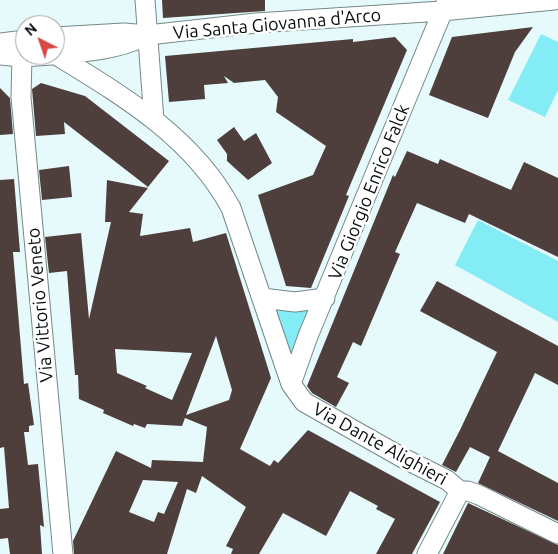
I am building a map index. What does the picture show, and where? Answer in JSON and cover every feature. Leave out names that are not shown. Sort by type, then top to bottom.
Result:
[{"type":"street","points":[[145,0],[154,120]]},
{"type":"street","name":"Via Santa Giovanna d'Arco","points":[[148,35],[445,6],[554,0]]},
{"type":"street","name":"Via Giorgio Enrico Falck","points":[[291,384],[445,6]]},
{"type":"street","points":[[65,45],[71,43],[78,36],[124,33],[148,35]]},
{"type":"street","points":[[65,50],[112,48],[127,45],[148,35]]},
{"type":"street","name":"Via Vittorio Veneto","points":[[13,48],[21,97],[63,554]]},
{"type":"street","name":"Via Dante Alighieri","points":[[65,57],[154,120],[189,150],[220,188],[231,208],[291,384],[304,402],[402,458],[447,480],[460,492],[468,491],[479,495],[558,534]]},
{"type":"street","points":[[262,298],[296,302],[325,298]]},
{"type":"street","points":[[427,554],[460,492]]},
{"type":"shaded area","points":[[541,34],[558,42],[558,90],[545,117],[508,100]]},
{"type":"shaded area","points":[[478,220],[558,261],[558,322],[455,265]]},
{"type":"shaded area","points":[[272,305],[317,307],[291,368]]},
{"type":"building","points":[[162,0],[265,0],[265,11],[163,18]]},
{"type":"building","points":[[533,27],[515,52],[488,118],[429,95],[452,37]]},
{"type":"building","points":[[395,37],[407,50],[346,195],[349,196],[311,288],[286,286],[258,195],[313,175],[326,146],[276,112],[278,97],[265,80],[234,83],[224,76],[228,83],[204,85],[205,99],[169,102],[165,56],[353,39],[353,42]]},
{"type":"building","points":[[41,83],[85,96],[169,161],[148,187],[64,122],[65,134],[36,136],[32,89]]},
{"type":"building","points":[[0,88],[10,98],[13,134],[0,135]]},
{"type":"building","points":[[234,127],[244,141],[256,133],[272,163],[248,180],[227,161],[227,154],[217,140]]},
{"type":"building","points":[[407,151],[438,164],[440,159],[511,190],[524,162],[558,178],[558,257],[469,214],[465,223],[417,203],[395,252],[400,254],[361,346],[353,342],[337,377],[349,383],[336,407],[312,393],[307,386],[393,175],[395,177]]},
{"type":"building","points":[[69,166],[72,197],[42,200],[39,170]]},
{"type":"building","points":[[14,179],[20,252],[13,252],[24,384],[28,383],[34,425],[29,426],[29,432],[24,432],[28,465],[38,464],[44,527],[40,525],[42,554],[10,554],[8,538],[0,539],[0,509],[9,508],[4,447],[0,448],[0,180]]},
{"type":"building","points":[[107,180],[148,188],[129,212],[143,214],[140,236],[190,228],[193,242],[226,233],[271,378],[240,449],[270,466],[274,460],[278,463],[308,430],[440,502],[412,554],[376,554],[395,519],[376,509],[378,506],[350,491],[326,536],[283,513],[259,554],[231,554],[233,549],[226,546],[246,507],[202,476],[196,493],[187,489],[167,554],[74,554],[73,541],[116,451],[151,468],[152,460],[203,462],[207,427],[185,418],[182,426],[147,424],[145,428],[134,424],[133,426],[103,413],[104,410],[79,399],[78,375],[75,375],[67,271],[49,273],[45,237],[81,233],[89,319],[111,222],[105,222]],"holes":[[[216,336],[232,390],[229,400],[186,415]],[[115,349],[192,353],[172,400],[145,388],[147,386],[117,373]],[[143,480],[178,482],[164,514],[158,512],[154,522],[129,512]]]},
{"type":"building","points":[[437,281],[558,346],[558,385],[535,373],[498,451],[558,483],[558,521],[478,483],[490,457],[470,447],[456,472],[442,465],[497,352],[420,311]]},
{"type":"building","points":[[468,503],[558,545],[558,554],[443,554]]}]
